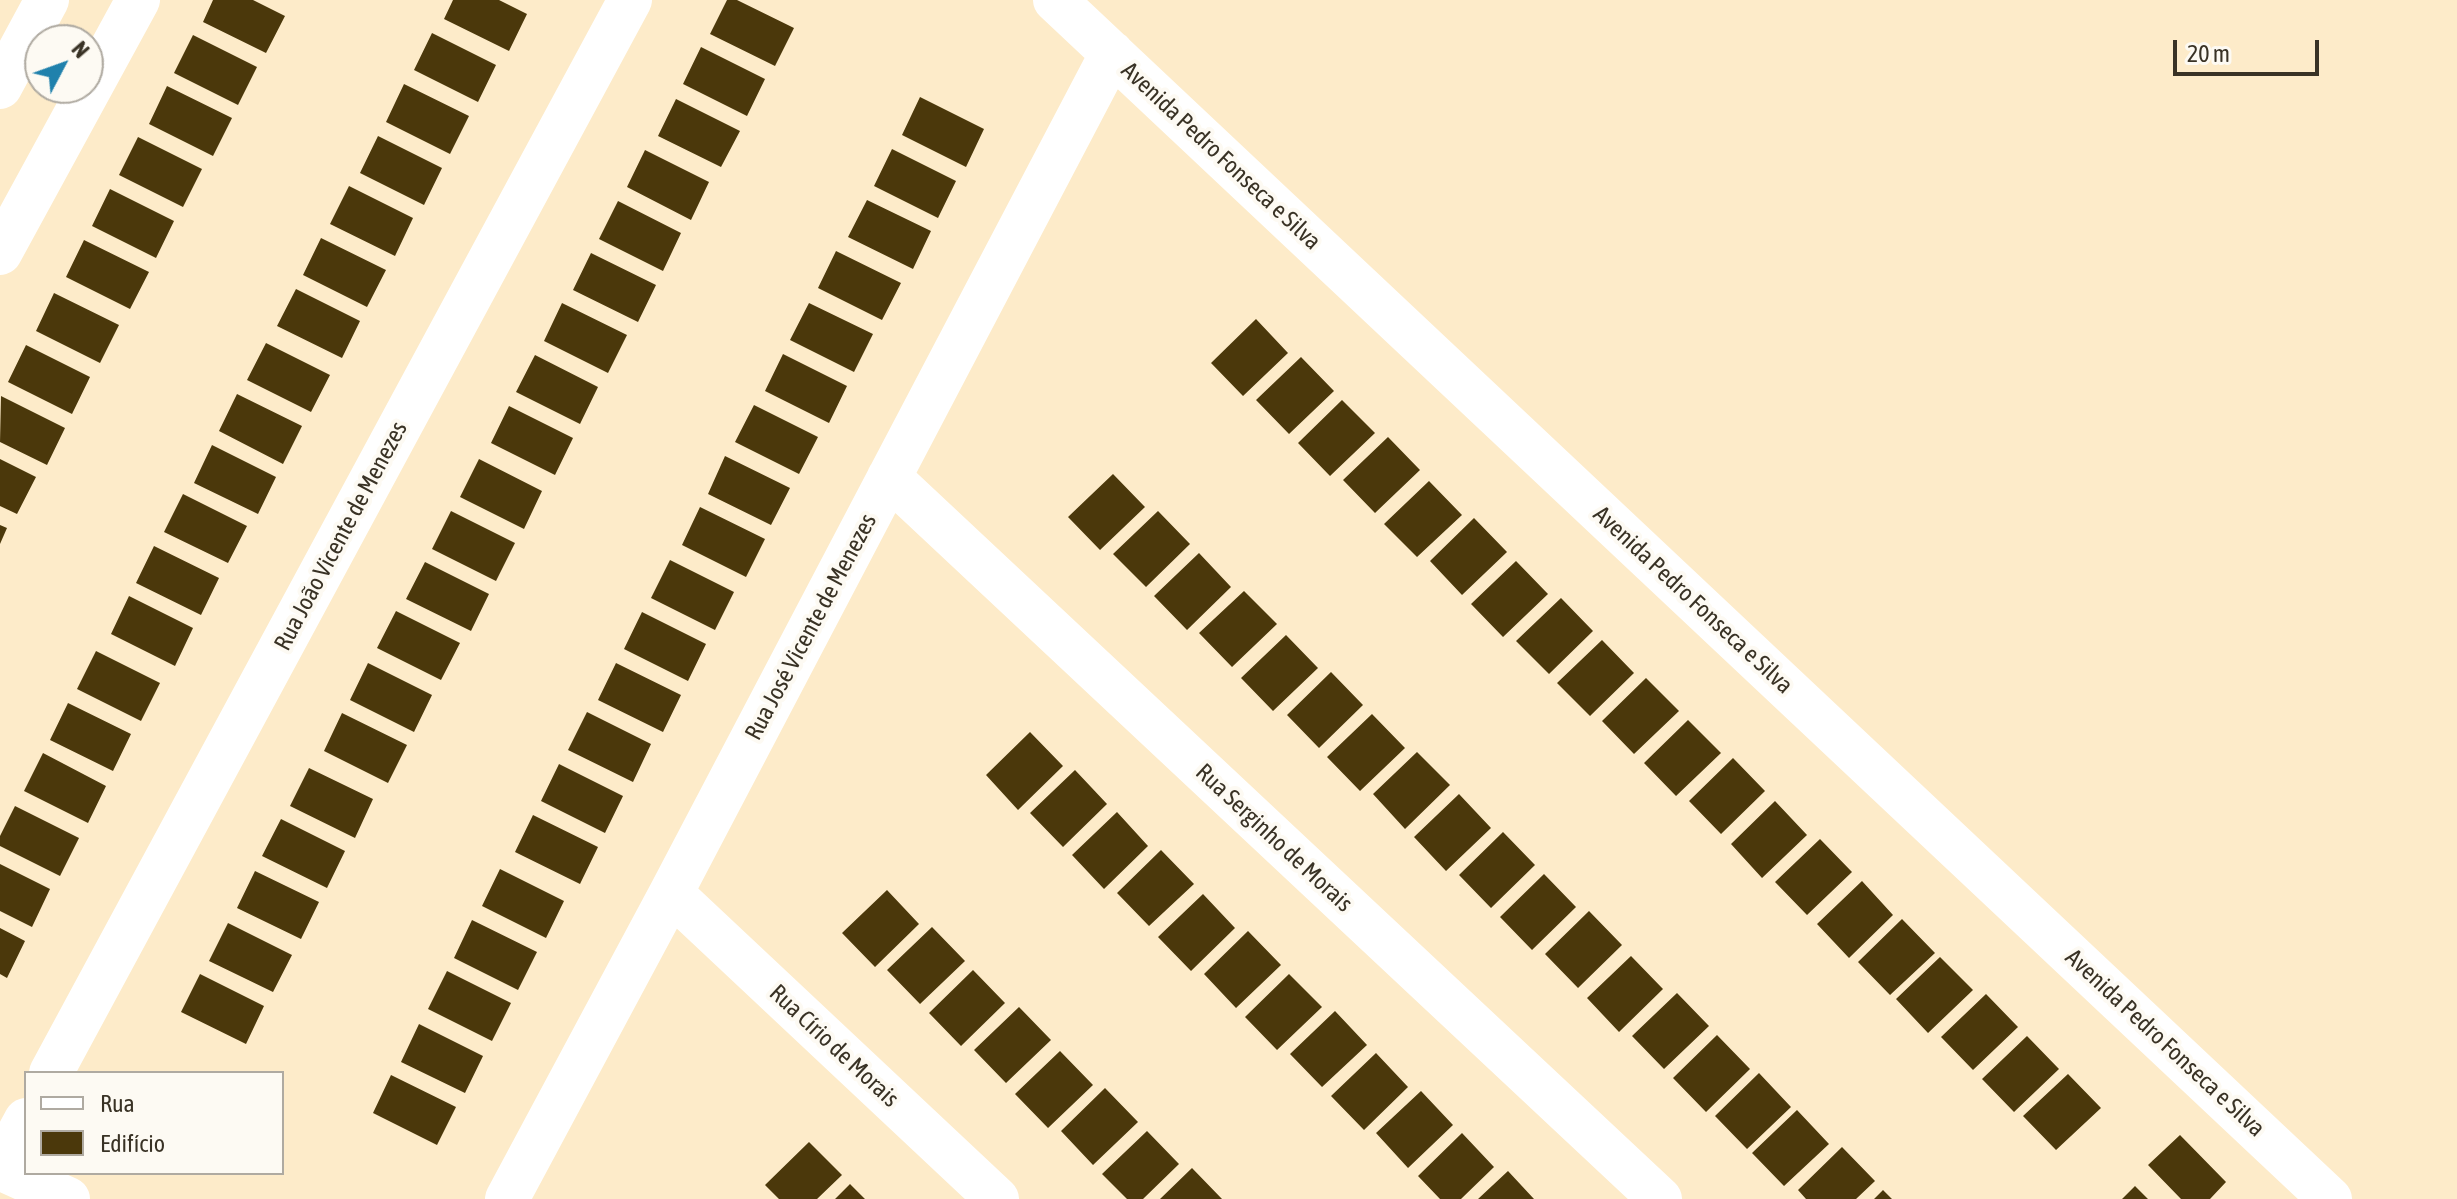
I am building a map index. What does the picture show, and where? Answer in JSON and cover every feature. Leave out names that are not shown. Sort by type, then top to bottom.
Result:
[{"type":"street","points":[[0,87],[47,0]]},
{"type":"street","points":[[0,253],[138,0]]},
{"type":"street","name":"Rua João Vicente de Menezes","points":[[52,1071],[630,0]]},
{"type":"street","name":"Avenida Pedro Fonseca e Silva","points":[[1055,0],[2330,1199]]},
{"type":"street","name":"Rua José Vicente de Menezes","points":[[507,1199],[1112,53]]},
{"type":"street","name":"Rua Serginho de Morais","points":[[889,477],[1660,1199]]},
{"type":"street","name":"Rua Círio de Morais","points":[[671,893],[997,1199]]},
{"type":"street","points":[[24,1124],[0,1168],[68,1199]]},
{"type":"building","points":[[213,0],[253,0],[285,16],[266,53],[203,22]]},
{"type":"building","points":[[453,0],[499,0],[527,14],[509,51],[444,19]]},
{"type":"building","points":[[727,0],[737,0],[794,28],[775,66],[710,34]]},
{"type":"building","points":[[432,33],[496,65],[478,102],[414,70]]},
{"type":"building","points":[[193,35],[257,67],[238,105],[174,73]]},
{"type":"building","points":[[701,47],[765,79],[747,116],[683,84]]},
{"type":"building","points":[[404,84],[469,116],[450,154],[386,122]]},
{"type":"building","points":[[167,86],[232,118],[213,156],[149,124]]},
{"type":"building","points":[[920,97],[984,129],[966,167],[902,135]]},
{"type":"building","points":[[676,99],[740,131],[721,167],[658,136]]},
{"type":"building","points":[[378,136],[442,168],[424,205],[360,173]]},
{"type":"building","points":[[138,137],[202,169],[183,207],[119,175]]},
{"type":"building","points":[[892,149],[956,181],[938,218],[874,186]]},
{"type":"building","points":[[645,150],[709,182],[691,220],[627,187]]},
{"type":"building","points":[[349,186],[413,218],[395,256],[330,224]]},
{"type":"building","points":[[110,189],[174,221],[156,258],[92,226]]},
{"type":"building","points":[[867,200],[931,231],[913,269],[848,237]]},
{"type":"building","points":[[618,201],[681,233],[663,271],[599,239]]},
{"type":"building","points":[[321,238],[386,270],[367,307],[303,275]]},
{"type":"building","points":[[84,240],[149,272],[130,309],[66,277]]},
{"type":"building","points":[[836,251],[901,283],[882,320],[818,288]]},
{"type":"building","points":[[591,253],[656,285],[638,322],[573,290]]},
{"type":"building","points":[[296,289],[360,321],[342,358],[277,326]]},
{"type":"building","points":[[54,293],[119,325],[100,363],[36,331]]},
{"type":"building","points":[[562,303],[627,335],[608,373],[544,341]]},
{"type":"building","points":[[809,303],[873,334],[854,372],[790,340]]},
{"type":"building","points":[[1256,319],[1288,353],[1243,396],[1211,363]]},
{"type":"building","points":[[266,343],[330,375],[311,412],[247,380]]},
{"type":"building","points":[[26,345],[90,377],[72,414],[8,382]]},
{"type":"building","points":[[783,354],[847,386],[829,423],[765,391]]},
{"type":"building","points":[[535,355],[598,387],[580,424],[516,392]]},
{"type":"building","points":[[1301,357],[1334,391],[1289,434],[1256,400]]},
{"type":"building","points":[[237,394],[302,426],[283,464],[219,431]]},
{"type":"building","points":[[1,396],[65,428],[47,465],[0,442]]},
{"type":"building","points":[[1342,400],[1375,433],[1330,476],[1298,443]]},
{"type":"building","points":[[754,405],[818,437],[799,474],[735,442]]},
{"type":"building","points":[[509,406],[573,438],[555,475],[491,443]]},
{"type":"building","points":[[1388,437],[1420,470],[1375,513],[1343,480]]},
{"type":"building","points":[[212,445],[276,477],[258,514],[194,483]]},
{"type":"building","points":[[725,456],[790,488],[771,525],[708,494]]},
{"type":"building","points":[[0,459],[36,477],[17,514],[0,506]]},
{"type":"building","points":[[479,459],[542,491],[524,529],[460,497]]},
{"type":"building","points":[[1113,474],[1145,507],[1100,550],[1068,517]]},
{"type":"building","points":[[1429,481],[1462,515],[1417,557],[1384,524]]},
{"type":"building","points":[[183,494],[247,526],[228,563],[164,532]]},
{"type":"building","points":[[700,507],[765,539],[746,577],[682,545]]},
{"type":"building","points":[[451,511],[515,543],[496,581],[432,549]]},
{"type":"building","points":[[1158,511],[1190,544],[1146,587],[1113,554]]},
{"type":"building","points":[[1474,518],[1507,552],[1462,595],[1430,561]]},
{"type":"building","points":[[0,525],[7,528],[0,544]]},
{"type":"building","points":[[154,546],[219,578],[201,615],[136,583]]},
{"type":"building","points":[[1199,553],[1231,587],[1187,630],[1154,596]]},
{"type":"building","points":[[670,560],[734,592],[715,630],[651,598]]},
{"type":"building","points":[[1516,561],[1548,594],[1503,637],[1471,604]]},
{"type":"building","points":[[425,562],[489,594],[471,631],[406,599]]},
{"type":"building","points":[[1244,591],[1277,624],[1232,667],[1199,633]]},
{"type":"building","points":[[129,596],[193,628],[175,666],[111,634]]},
{"type":"building","points":[[1561,598],[1593,631],[1549,674],[1516,641]]},
{"type":"building","points":[[396,611],[460,643],[441,680],[377,648]]},
{"type":"building","points":[[642,612],[706,644],[688,681],[624,649]]},
{"type":"building","points":[[1286,635],[1318,668],[1273,711],[1241,678]]},
{"type":"building","points":[[1602,640],[1634,673],[1590,716],[1557,683]]},
{"type":"building","points":[[96,651],[160,683],[141,721],[77,689]]},
{"type":"building","points":[[368,663],[432,695],[414,732],[350,700]]},
{"type":"building","points":[[616,663],[681,695],[663,732],[598,700]]},
{"type":"building","points":[[1331,672],[1363,705],[1319,748],[1287,715]]},
{"type":"building","points":[[1646,678],[1679,711],[1634,754],[1602,721]]},
{"type":"building","points":[[68,703],[131,734],[113,771],[50,740]]},
{"type":"building","points":[[587,712],[651,744],[633,782],[568,750]]},
{"type":"building","points":[[342,713],[407,745],[388,783],[324,751]]},
{"type":"building","points":[[1372,714],[1405,748],[1360,791],[1327,757]]},
{"type":"building","points":[[1688,720],[1721,753],[1676,796],[1644,763]]},
{"type":"building","points":[[1030,732],[1063,766],[1018,810],[986,775]]},
{"type":"building","points":[[1417,752],[1450,785],[1405,829],[1373,794]]},
{"type":"building","points":[[43,753],[106,786],[88,823],[24,791]]},
{"type":"building","points":[[1733,758],[1765,791],[1721,834],[1689,801]]},
{"type":"building","points":[[559,764],[623,796],[605,833],[541,801]]},
{"type":"building","points":[[309,768],[373,799],[355,838],[290,806]]},
{"type":"building","points":[[1075,770],[1107,804],[1063,847],[1030,813]]},
{"type":"building","points":[[1459,794],[1491,828],[1446,871],[1414,837]]},
{"type":"building","points":[[1775,801],[1807,835],[1762,878],[1731,844]]},
{"type":"building","points":[[15,806],[79,838],[60,876],[0,846],[0,836]]},
{"type":"building","points":[[1117,812],[1148,846],[1104,889],[1072,855]]},
{"type":"building","points":[[533,815],[598,847],[580,884],[515,852]]},
{"type":"building","points":[[281,819],[345,851],[327,888],[262,856]]},
{"type":"building","points":[[1503,832],[1535,865],[1491,908],[1459,875]]},
{"type":"building","points":[[1820,839],[1852,872],[1807,915],[1775,882]]},
{"type":"building","points":[[1161,850],[1194,884],[1149,926],[1117,893]]},
{"type":"building","points":[[0,864],[50,889],[32,927],[0,911]]},
{"type":"building","points":[[500,869],[564,901],[546,938],[482,906]]},
{"type":"building","points":[[255,871],[319,902],[301,939],[237,908]]},
{"type":"building","points":[[1544,874],[1576,907],[1532,950],[1500,917]]},
{"type":"building","points":[[1862,881],[1893,915],[1849,958],[1817,924]]},
{"type":"building","points":[[887,890],[919,924],[875,967],[842,933]]},
{"type":"building","points":[[1203,894],[1235,928],[1191,971],[1158,937]]},
{"type":"building","points":[[1589,911],[1622,945],[1578,988],[1545,954]]},
{"type":"building","points":[[1902,919],[1935,953],[1890,995],[1858,962]]},
{"type":"building","points":[[472,920],[537,952],[518,990],[454,958]]},
{"type":"building","points":[[228,923],[292,955],[273,992],[209,961]]},
{"type":"building","points":[[932,927],[965,961],[920,1004],[887,970]]},
{"type":"building","points":[[0,928],[25,941],[7,978],[0,974]]},
{"type":"building","points":[[1248,931],[1281,965],[1236,1008],[1204,974]]},
{"type":"building","points":[[1631,956],[1663,989],[1619,1032],[1587,998]]},
{"type":"building","points":[[1940,957],[1973,990],[1928,1033],[1896,999]]},
{"type":"building","points":[[973,970],[1005,1003],[961,1046],[929,1013]]},
{"type":"building","points":[[447,971],[511,1003],[492,1041],[428,1009]]},
{"type":"building","points":[[200,974],[264,1006],[246,1044],[181,1012]]},
{"type":"building","points":[[1289,974],[1322,1007],[1277,1050],[1245,1017]]},
{"type":"building","points":[[1677,993],[1709,1026],[1664,1069],[1632,1036]]},
{"type":"building","points":[[1986,994],[2018,1027],[1973,1070],[1941,1037]]},
{"type":"building","points":[[1019,1007],[1051,1040],[1006,1083],[974,1050]]},
{"type":"building","points":[[1335,1011],[1367,1045],[1322,1087],[1290,1054]]},
{"type":"building","points":[[419,1024],[483,1056],[465,1093],[401,1062]]},
{"type":"building","points":[[1717,1035],[1750,1069],[1706,1112],[1673,1078]]},
{"type":"building","points":[[2027,1036],[2059,1069],[2014,1112],[1982,1079]]},
{"type":"building","points":[[1060,1051],[1093,1085],[1048,1128],[1015,1094]]},
{"type":"building","points":[[1376,1053],[1408,1087],[1364,1130],[1331,1096]]},
{"type":"building","points":[[1759,1073],[1791,1107],[1747,1149],[1715,1116]]},
{"type":"building","points":[[2068,1074],[2101,1108],[2056,1150],[2023,1116]]},
{"type":"building","points":[[391,1075],[456,1107],[437,1145],[373,1113]]},
{"type":"building","points":[[1105,1088],[1138,1122],[1093,1165],[1061,1131]]},
{"type":"building","points":[[1421,1091],[1453,1125],[1408,1168],[1376,1133]]},
{"type":"building","points":[[1797,1110],[1829,1144],[1784,1186],[1752,1153]]},
{"type":"building","points":[[1147,1131],[1179,1164],[1143,1199],[1127,1199],[1102,1174]]},
{"type":"building","points":[[1462,1133],[1494,1167],[1461,1199],[1440,1199],[1418,1176]]},
{"type":"building","points":[[2180,1135],[2226,1182],[2210,1199],[2181,1199],[2148,1165]]},
{"type":"building","points":[[809,1142],[842,1175],[817,1199],[779,1199],[765,1185]]},
{"type":"building","points":[[1842,1147],[1875,1181],[1856,1199],[1806,1199],[1798,1190]]},
{"type":"building","points":[[1192,1168],[1222,1199],[1160,1199]]},
{"type":"building","points":[[1508,1171],[1534,1199],[1478,1199]]},
{"type":"building","points":[[850,1184],[865,1199],[835,1199]]},
{"type":"building","points":[[2135,1186],[2148,1199],[2122,1199]]},
{"type":"building","points":[[1883,1190],[1892,1199],[1874,1199]]}]
